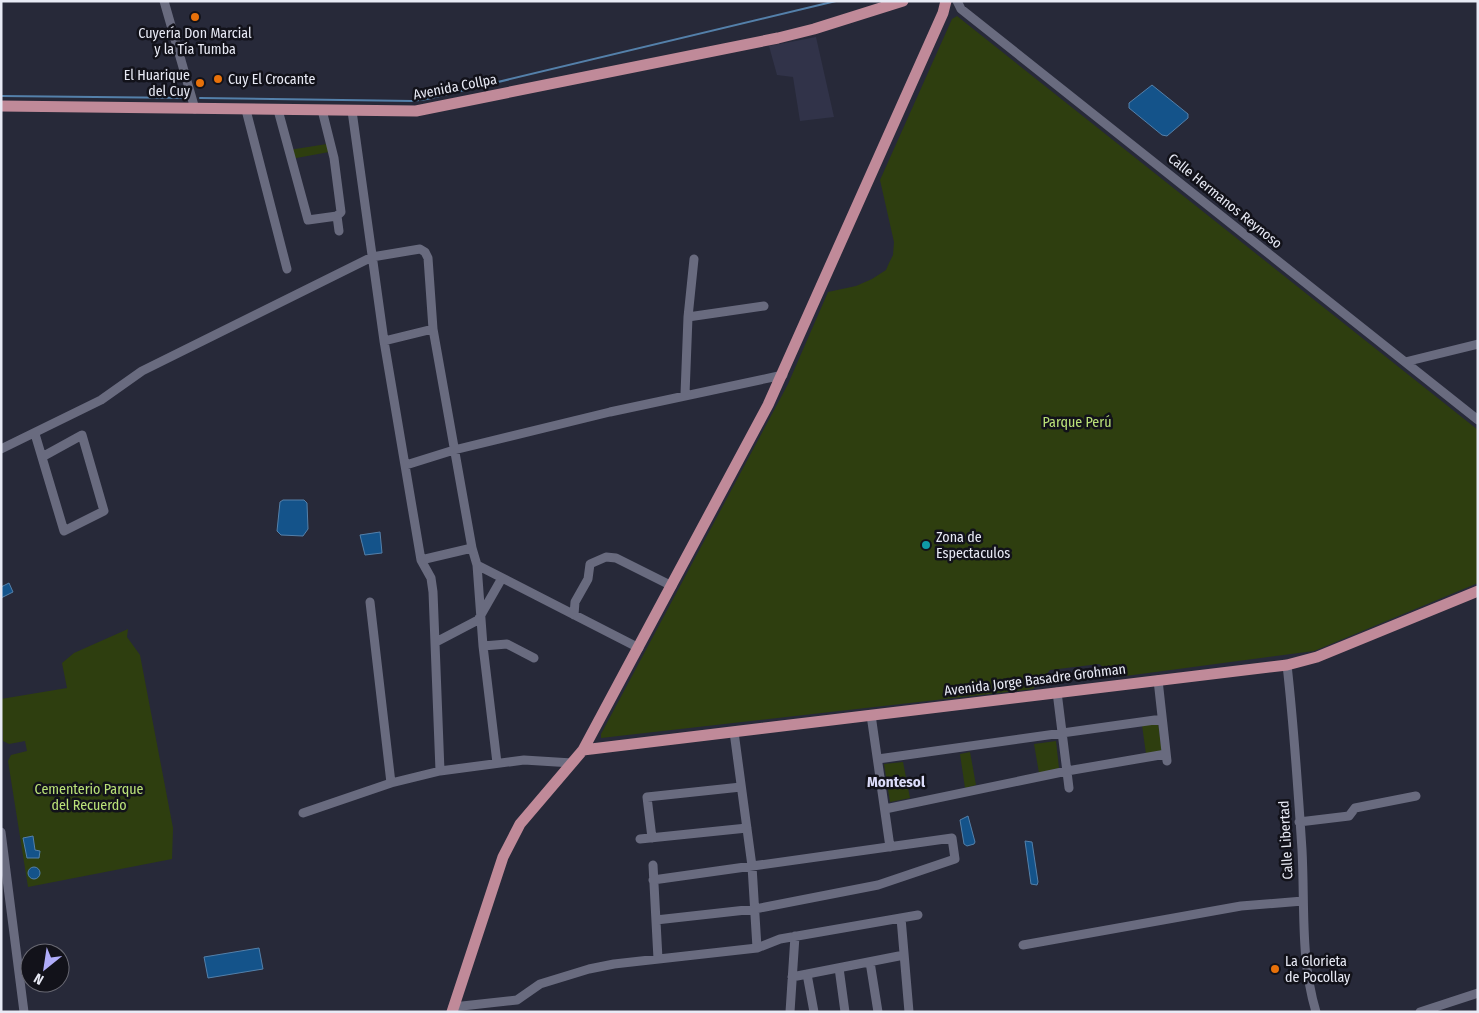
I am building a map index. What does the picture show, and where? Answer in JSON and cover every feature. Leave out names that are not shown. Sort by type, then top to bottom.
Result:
[{"type":"main road","name":"Avenida Collpa","points":[[1,106],[400,112],[432,108],[778,38],[814,29],[882,4],[903,1]]},
{"type":"main road","points":[[453,1009],[503,857],[512,838],[520,824],[583,750],[783,375],[943,13],[946,1]]},
{"type":"main road","name":"Avenida Jorge Basadre Grohman","points":[[583,750],[1287,665],[1317,657],[1478,591]]},
{"type":"street","points":[[164,1],[195,109]]},
{"type":"street","name":"Calle Hermanos Reynoso","points":[[957,1],[961,9],[1478,420]]},
{"type":"street","points":[[246,110],[287,269]]},
{"type":"street","points":[[278,110],[306,219],[311,220],[337,216],[341,212],[334,158],[322,110]]},
{"type":"street","points":[[352,111],[384,342],[421,560],[431,578],[436,642],[440,771]]},
{"type":"street","points":[[337,216],[340,231]]},
{"type":"street","points":[[1,449],[101,400],[142,371],[372,257],[420,249],[425,252],[428,258],[433,329],[472,548],[477,565],[483,646],[497,762]]},
{"type":"street","points":[[685,394],[688,316],[694,259]]},
{"type":"street","points":[[688,316],[764,306]]},
{"type":"street","points":[[384,342],[433,329]]},
{"type":"street","points":[[1405,362],[1478,344]]},
{"type":"street","points":[[406,465],[454,450],[685,394],[783,375]]},
{"type":"street","points":[[35,434],[64,531],[104,511],[82,435],[42,457]]},
{"type":"street","points":[[421,560],[472,548]]},
{"type":"street","points":[[574,615],[574,602],[588,579],[590,564],[606,558],[616,558],[672,586]]},
{"type":"street","points":[[477,565],[639,648]]},
{"type":"street","points":[[436,642],[478,620],[502,578]]},
{"type":"street","points":[[370,602],[391,783]]},
{"type":"street","points":[[483,646],[507,644],[534,658]]},
{"type":"street","name":"Calle Libertad","points":[[1287,665],[1295,738],[1305,959],[1316,1012]]},
{"type":"street","points":[[885,809],[1067,771],[1167,758],[1158,680]]},
{"type":"street","points":[[1058,692],[1069,788]]},
{"type":"street","points":[[871,715],[890,847]]},
{"type":"street","points":[[878,759],[1162,719]]},
{"type":"street","points":[[734,732],[752,866],[757,948]]},
{"type":"street","points":[[303,813],[391,783],[440,771],[497,762],[542,760],[572,763]]},
{"type":"street","points":[[652,838],[647,797],[741,787]]},
{"type":"street","points":[[1299,822],[1349,816],[1355,808],[1416,796]]},
{"type":"street","points":[[640,839],[747,828]]},
{"type":"street","points":[[1,832],[24,1012]]},
{"type":"street","points":[[653,880],[952,838],[956,859],[878,885],[755,909],[656,920]]},
{"type":"street","points":[[653,865],[658,959]]},
{"type":"street","points":[[1023,945],[1241,906],[1303,901]]},
{"type":"street","points":[[453,1009],[518,1000],[540,984],[558,977],[614,964],[757,948],[794,936],[918,915]]},
{"type":"street","points":[[901,918],[909,1012]]},
{"type":"street","points":[[790,1012],[794,936]]},
{"type":"street","points":[[792,976],[904,955]]},
{"type":"street","points":[[870,962],[878,1012]]},
{"type":"street","points":[[838,968],[846,1012]]},
{"type":"street","points":[[807,974],[814,1012]]},
{"type":"street","points":[[1420,1012],[1478,993]]},
{"type":"shaded area","points":[[816,37],[834,117],[800,121],[793,77],[777,75],[769,46]]},
{"type":"green space","name":"Parque Perú","points":[[957,16],[1478,430],[1478,583],[1314,651],[1118,677],[1099,664],[1050,670],[1033,689],[601,738],[601,734],[788,384],[828,292],[856,286],[886,270],[893,255],[894,242],[880,180],[952,19]]},
{"type":"green space","points":[[327,144],[329,152],[291,159],[289,150]]},
{"type":"green space","name":"Cementerio Parque del Recuerdo","points":[[128,629],[127,637],[140,655],[173,828],[172,859],[28,887],[8,761],[11,755],[27,751],[25,741],[9,744],[3,741],[1,699],[67,688],[62,663],[74,653]]},
{"type":"green space","points":[[1158,723],[1162,752],[1146,754],[1142,725]]},
{"type":"green space","points":[[1056,741],[1059,768],[1039,773],[1034,744]]},
{"type":"green space","points":[[970,752],[976,785],[965,788],[960,754]]},
{"type":"green space","points":[[903,762],[910,798],[890,802],[884,764]]},
{"type":"water","points":[[1152,85],[1188,114],[1188,118],[1167,136],[1162,135],[1129,108],[1129,103]]},
{"type":"water","points":[[283,500],[304,500],[307,503],[308,529],[303,536],[281,535],[277,531],[280,502]]},
{"type":"water","points":[[380,532],[382,553],[365,555],[360,535]]},
{"type":"water","points":[[9,583],[13,592],[1,598],[1,587]]},
{"type":"water","points":[[968,816],[975,842],[967,846],[964,844],[960,820]]},
{"type":"water","points":[[33,836],[35,850],[40,851],[39,858],[27,858],[23,838]]},
{"type":"water","points":[[1025,841],[1032,842],[1037,885],[1031,884]]},
{"type":"water","points":[[32,867],[36,867],[40,873],[36,879],[32,879],[28,875],[28,871]]},
{"type":"water","points":[[259,948],[263,969],[208,978],[204,957]]},
{"type":"waterway","points":[[200,98],[412,101],[427,99],[836,1]]},
{"type":"waterway","points":[[1,96],[189,98]]},
{"type":"place","name":"Cuyería Don Marcial y la Tía Tumba","points":[[195,17]]},
{"type":"place","name":"Cuy El Crocante","points":[[218,79]]},
{"type":"place","name":"El Huarique del Cuy","points":[[200,83]]},
{"type":"place","name":"Zona de Espectaculos","points":[[926,545]]},
{"type":"place","name":"La Glorieta de Pocollay","points":[[1275,969]]},
{"type":"district","name":"Montesol","points":[[896,782]]}]
